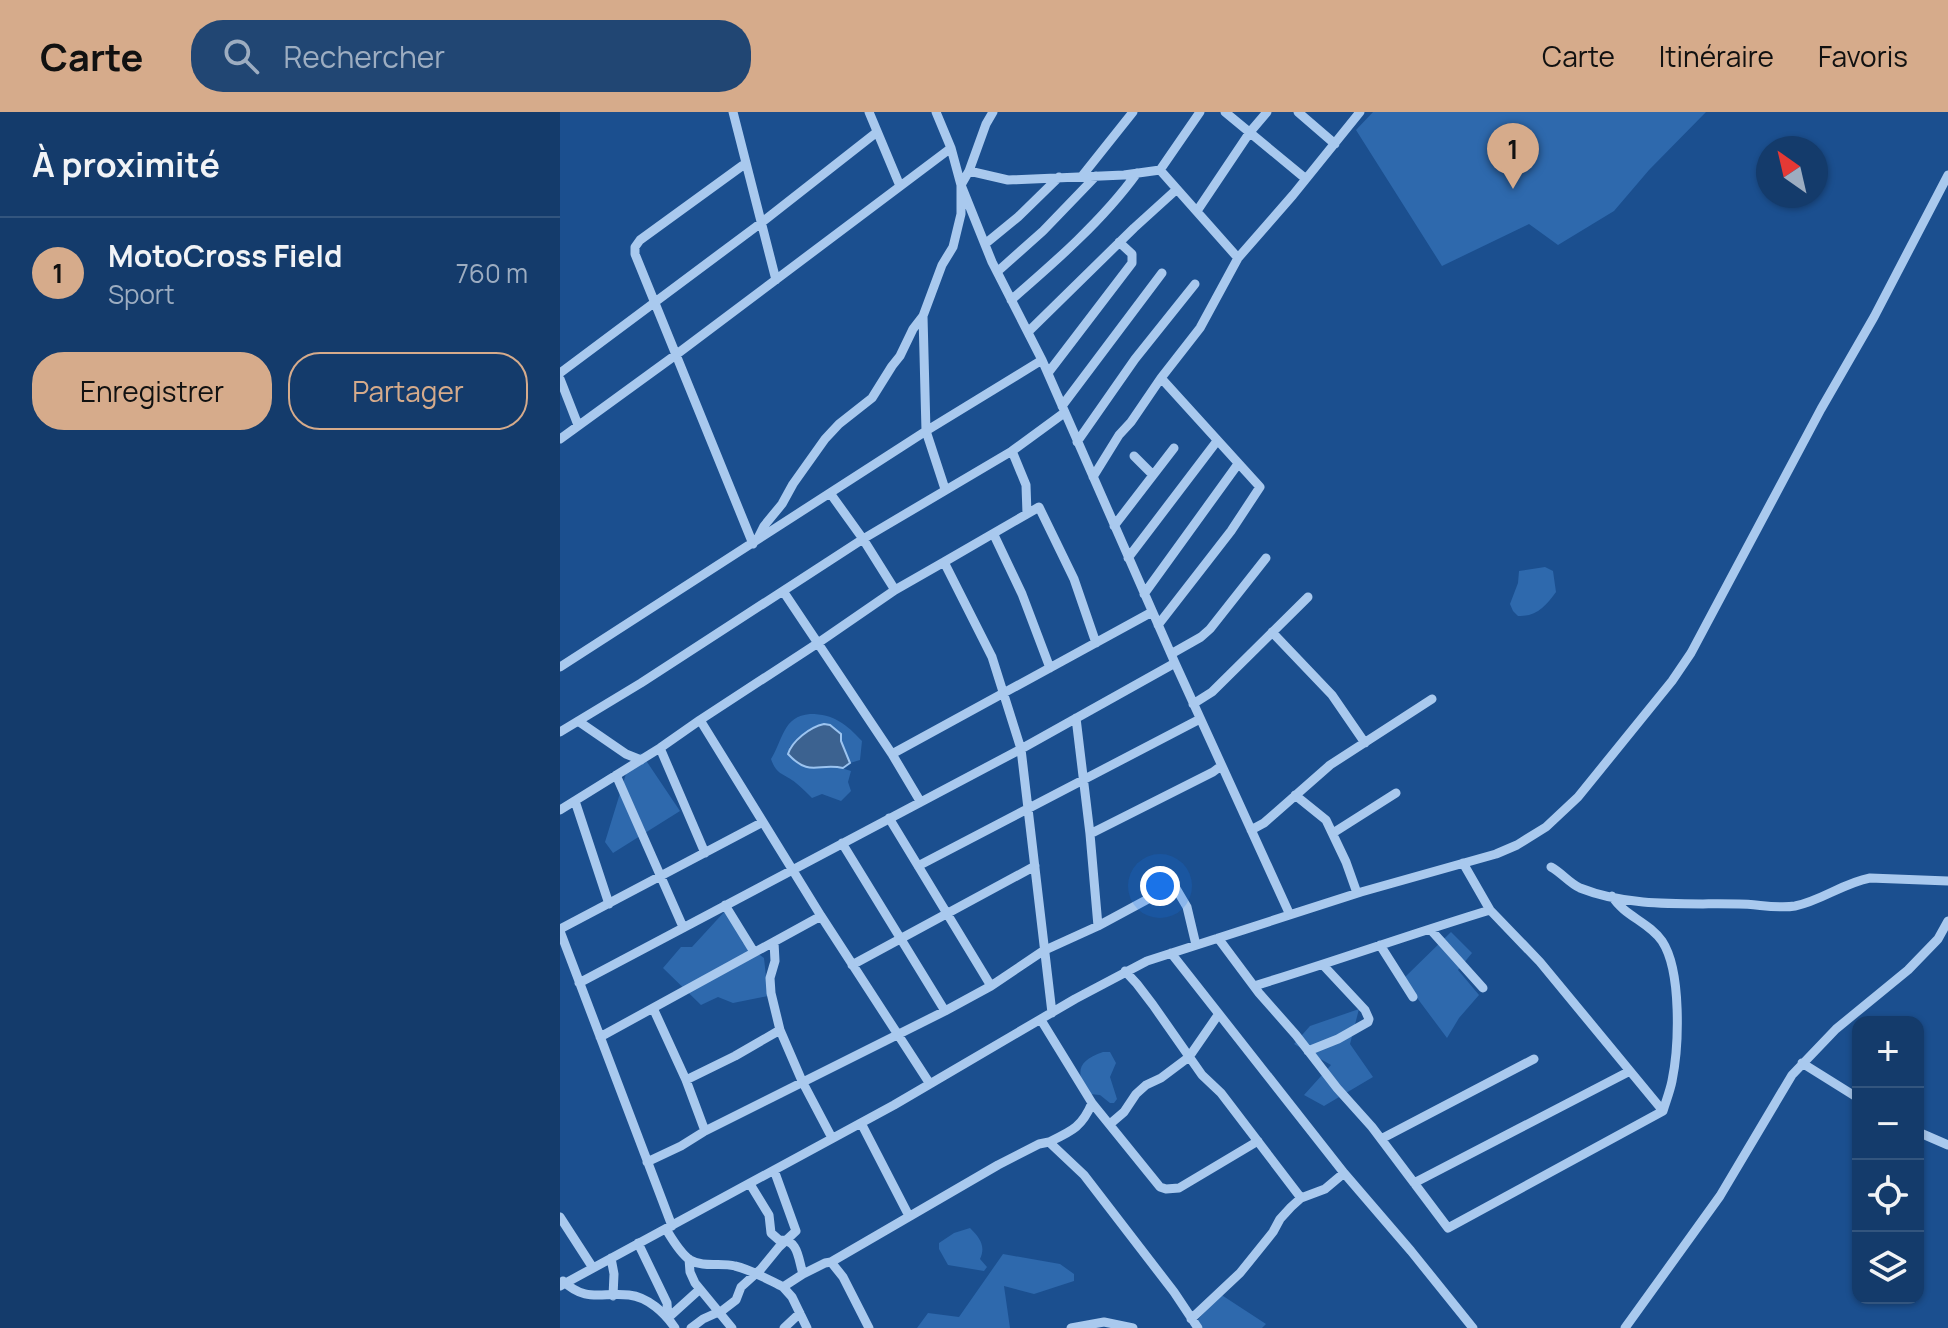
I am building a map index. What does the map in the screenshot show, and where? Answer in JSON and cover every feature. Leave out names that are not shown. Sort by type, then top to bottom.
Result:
[{"type":"street","points":[[733,112],[776,280]]},
{"type":"street","points":[[869,112],[900,186]]},
{"type":"street","points":[[936,112],[951,148],[961,185],[997,272],[1048,373],[1193,704],[1290,915]]},
{"type":"street","points":[[755,542],[825,439],[872,398],[923,316],[942,265],[953,247],[961,214],[961,185],[993,112]]},
{"type":"street","points":[[1082,176],[1133,112]]},
{"type":"street","points":[[969,171],[1008,180],[1160,170],[1200,112]]},
{"type":"street","points":[[1225,112],[1306,179]]},
{"type":"street","points":[[1197,211],[1267,112]]},
{"type":"street","points":[[1298,112],[1335,144]]},
{"type":"street","points":[[1093,477],[1119,435],[1200,328],[1238,258],[1360,112]]},
{"type":"street","points":[[578,425],[560,376],[877,132]]},
{"type":"street","points":[[560,439],[951,148]]},
{"type":"street","points":[[746,163],[640,240],[635,254],[755,542]]},
{"type":"street","points":[[1160,170],[1238,258]]},
{"type":"street","points":[[1011,300],[1121,195],[1137,173]]},
{"type":"street","points":[[675,1328],[659,1310],[638,1297],[589,1296],[562,1283],[861,1123],[1125,971],[1147,961],[1357,893],[1496,854],[1517,845],[1559,816],[1587,786],[1691,653],[1948,175]]},
{"type":"street","points":[[997,272],[1043,231],[1096,176]]},
{"type":"street","points":[[985,244],[1059,177]]},
{"type":"street","points":[[1028,332],[1177,189]]},
{"type":"street","points":[[1048,373],[1132,263],[1132,254],[1119,242]]},
{"type":"street","points":[[560,732],[863,539],[1012,451],[1063,410],[1162,273]]},
{"type":"street","points":[[1077,442],[1135,359],[1195,284]]},
{"type":"street","points":[[923,316],[926,431],[945,489]]},
{"type":"street","points":[[560,667],[926,431],[1042,360]]},
{"type":"street","points":[[1158,625],[1231,531],[1260,487],[1161,378]]},
{"type":"street","points":[[1128,558],[1217,441]]},
{"type":"street","points":[[1114,526],[1174,448]]},
{"type":"street","points":[[1012,451],[1026,485],[1027,514]]},
{"type":"street","points":[[1134,456],[1153,475]]},
{"type":"street","points":[[1144,594],[1238,464]]},
{"type":"street","points":[[830,493],[895,590]]},
{"type":"street","points":[[560,810],[660,748],[895,590],[1039,507],[1074,579],[1096,643]]},
{"type":"street","points":[[994,535],[1022,594],[1050,668]]},
{"type":"street","points":[[579,983],[1021,749],[1173,658],[1210,629],[1266,558]]},
{"type":"street","points":[[944,562],[992,657],[1021,749],[1052,1013]]},
{"type":"street","points":[[783,591],[920,801]]},
{"type":"street","points":[[1193,704],[1212,692],[1308,597]]},
{"type":"street","points":[[892,754],[1152,612]]},
{"type":"street","points":[[1272,632],[1332,695],[1365,743]]},
{"type":"street","points":[[1251,830],[1264,823],[1330,765],[1432,699]]},
{"type":"street","points":[[1076,718],[1098,926]]},
{"type":"street","points":[[918,866],[1200,719]]},
{"type":"street","points":[[700,720],[821,916],[930,1084]]},
{"type":"street","points":[[578,721],[626,754],[641,760]]},
{"type":"street","points":[[660,748],[705,853]]},
{"type":"street","points":[[1090,834],[1221,766]]},
{"type":"street","points":[[616,775],[683,927]]},
{"type":"street","points":[[1333,833],[1396,793]]},
{"type":"street","points":[[1295,795],[1326,820],[1357,893]]},
{"type":"street","points":[[575,801],[609,904]]},
{"type":"street","points":[[889,818],[991,986]]},
{"type":"street","points":[[732,1328],[700,1289],[690,1272],[689,1259],[669,1227],[560,930],[763,822]]},
{"type":"street","points":[[842,843],[945,1011]]},
{"type":"street","points":[[1463,863],[1490,910],[1540,962],[1663,1111]]},
{"type":"street","points":[[852,965],[1035,866]]},
{"type":"street","points":[[1551,867],[1577,887],[1612,896],[1679,904],[1794,906],[1862,880],[1948,881]]},
{"type":"street","points":[[647,1162],[945,1011],[991,986],[1043,951],[1098,926],[1174,885],[1187,907],[1196,945]]},
{"type":"street","points":[[1218,938],[1381,1139],[1448,1228],[1663,1111],[1672,1084],[1677,1036],[1676,994],[1671,966],[1661,940],[1621,909],[1612,896]]},
{"type":"street","points":[[725,905],[754,952]]},
{"type":"street","points":[[1254,986],[1490,910]]},
{"type":"street","points":[[600,1037],[821,916]]},
{"type":"street","points":[[1625,1328],[1720,1196],[1787,1082],[1802,1063],[1848,1017],[1908,970],[1938,939],[1948,921]]},
{"type":"street","points":[[1430,929],[1483,988]]},
{"type":"street","points":[[774,942],[771,993],[780,1030],[832,1138]]},
{"type":"street","points":[[1380,945],[1413,997]]},
{"type":"street","points":[[1171,953],[1344,1173],[1473,1328]]},
{"type":"street","points":[[1308,1051],[1354,1031],[1369,1019],[1365,1010],[1323,965]]},
{"type":"street","points":[[1125,971],[1202,1075],[1221,1093],[1301,1198]]},
{"type":"street","points":[[653,1008],[705,1131]]},
{"type":"street","points":[[1110,1124],[1146,1085],[1189,1057],[1218,1015]]},
{"type":"street","points":[[1041,1020],[1092,1103],[1160,1187],[1179,1188],[1258,1141]]},
{"type":"street","points":[[686,1080],[780,1030]]},
{"type":"street","points":[[1381,1139],[1534,1059]]},
{"type":"street","points":[[1802,1063],[1852,1094]]},
{"type":"street","points":[[1414,1183],[1630,1071]]},
{"type":"street","points":[[783,1287],[998,1165],[1075,1129],[1085,1119],[1092,1103]]},
{"type":"street","points":[[861,1123],[909,1216]]},
{"type":"street","points":[[1924,1135],[1948,1145]]},
{"type":"street","points":[[1049,1142],[1084,1175],[1198,1328]]},
{"type":"street","points":[[691,1328],[736,1300],[741,1287],[796,1230],[774,1170]]},
{"type":"street","points":[[1191,1319],[1240,1273],[1280,1219],[1301,1198],[1325,1189],[1344,1173]]},
{"type":"street","points":[[750,1184],[767,1210],[771,1233],[795,1247],[803,1274]]},
{"type":"street","points":[[560,1217],[593,1268]]},
{"type":"street","points":[[638,1243],[667,1303],[668,1318]]},
{"type":"street","points":[[611,1258],[613,1296]]},
{"type":"street","points":[[689,1259],[703,1265],[737,1266],[783,1287],[792,1297],[807,1328]]},
{"type":"street","points":[[831,1262],[843,1277],[869,1328]]},
{"type":"street","points":[[668,1318],[700,1289]]},
{"type":"street","points":[[784,1328],[800,1313]]},
{"type":"street","points":[[1071,1328],[1104,1322],[1133,1328]]},
{"type":"shaded area","points":[[1373,112],[1706,112],[1614,211],[1558,245],[1529,224],[1442,266],[1356,130]]},
{"type":"shaded area","points":[[1545,567],[1553,571],[1556,592],[1540,610],[1518,616],[1510,604],[1519,571]]},
{"type":"shaded area","points":[[810,714],[839,721],[862,741],[860,760],[850,763],[841,734],[824,725],[809,730],[789,748],[820,768],[835,766],[851,771],[848,782],[851,791],[841,801],[822,794],[812,798],[773,765],[771,759],[789,724]]},
{"type":"shaded area","points":[[824,724],[841,734],[850,763],[843,768],[809,767],[788,754],[802,735]]},
{"type":"shaded area","points":[[641,753],[680,811],[613,853],[605,842],[629,764]]},
{"type":"shaded area","points":[[726,910],[739,927],[742,942],[764,958],[768,996],[733,1003],[718,997],[701,1005],[663,968],[681,947],[692,947]]},
{"type":"shaded area","points":[[1451,932],[1472,953],[1458,970],[1479,995],[1447,1038],[1403,979]]},
{"type":"shaded area","points":[[1359,1009],[1350,1044],[1373,1077],[1324,1106],[1304,1095],[1331,1065],[1294,1044],[1310,1026]]},
{"type":"shaded area","points":[[1103,1052],[1110,1052],[1116,1063],[1110,1077],[1117,1099],[1114,1103],[1100,1095],[1089,1094],[1080,1073],[1083,1063]]},
{"type":"shaded area","points":[[970,1228],[981,1242],[980,1259],[987,1267],[984,1271],[948,1265],[939,1249],[939,1243],[954,1233]]},
{"type":"shaded area","points":[[1003,1254],[1060,1264],[1074,1274],[1074,1281],[1034,1294],[1004,1286],[1010,1328],[917,1328],[928,1313],[959,1317]]},
{"type":"shaded area","points":[[1220,1294],[1266,1324],[1262,1328],[1203,1328],[1196,1322]]},
{"type":"place","name":"MotoCross Field","points":[[1513,189]]}]
